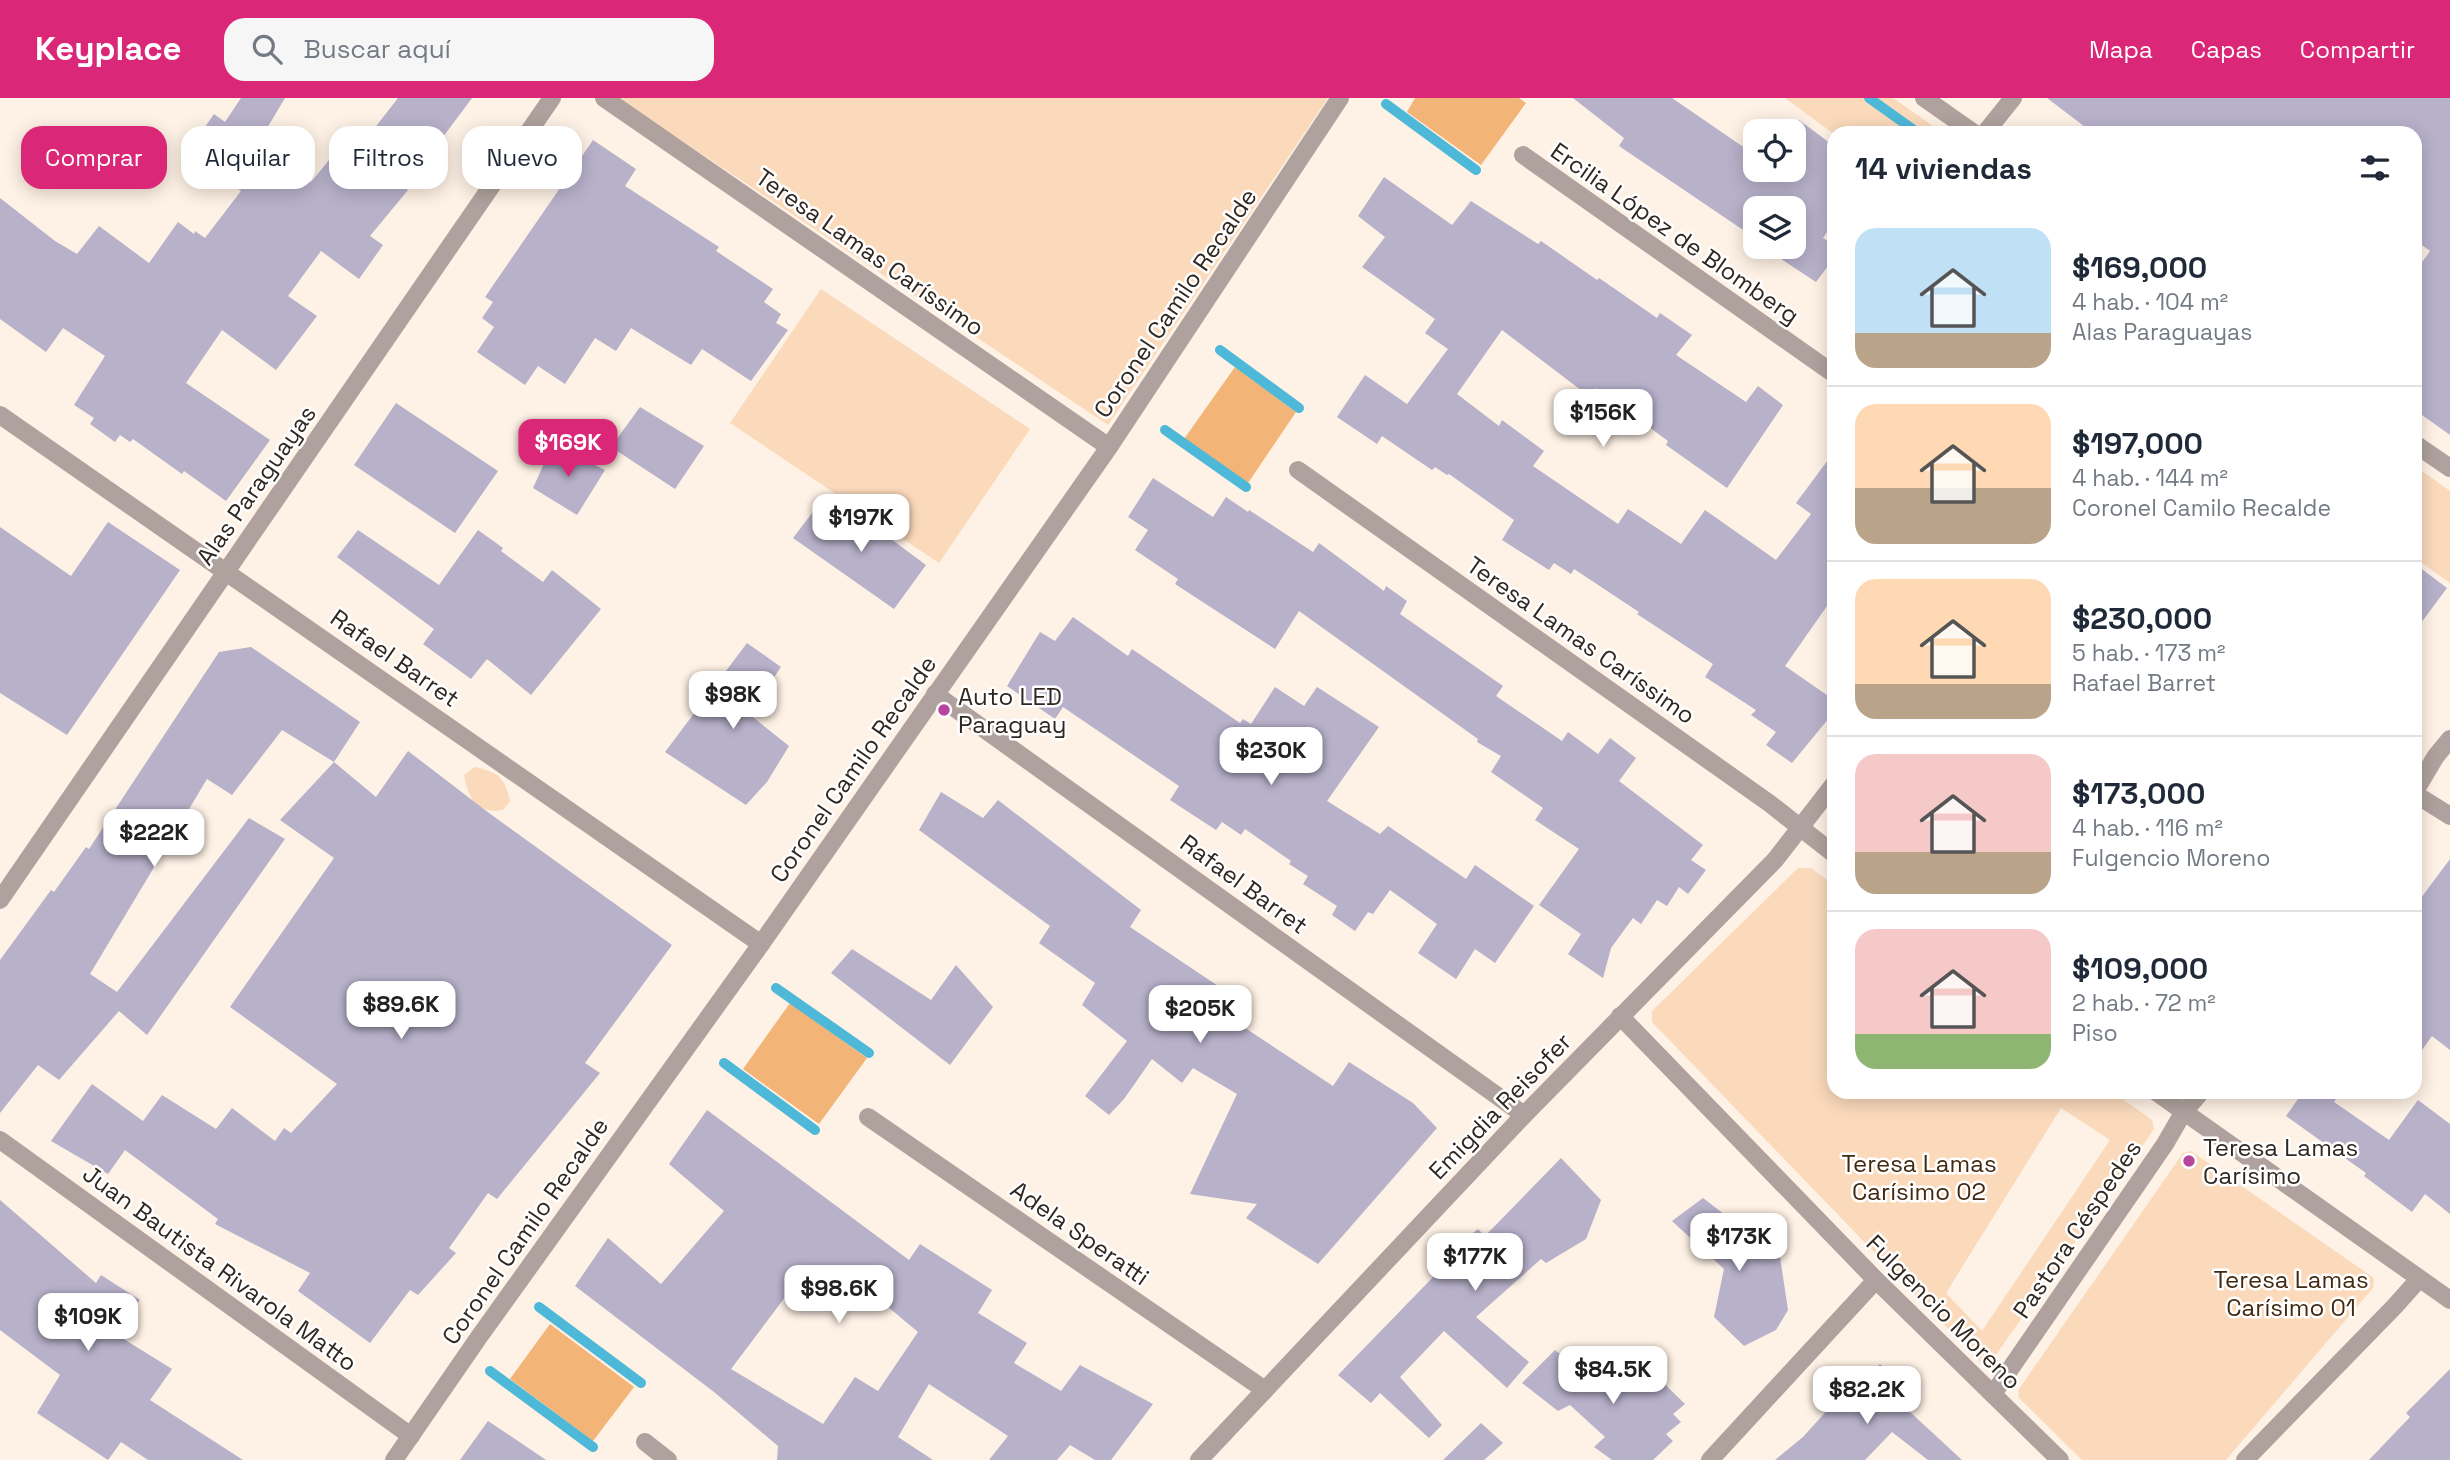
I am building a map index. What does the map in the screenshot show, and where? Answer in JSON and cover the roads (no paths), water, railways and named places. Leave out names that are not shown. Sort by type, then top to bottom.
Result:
[{"type":"street","name":"Alas Paraguayas","points":[[0,900],[552,98]]},
{"type":"street","name":"Teresa Lamas Caríssimo","points":[[604,98],[1109,447]]},
{"type":"street","name":"Coronel Camilo Recalde","points":[[394,1460],[761,944],[1109,447],[1340,98]]},
{"type":"street","points":[[1924,98],[1964,126]]},
{"type":"street","points":[[1991,126],[2013,98]]},
{"type":"street","name":"Ercilia López de Blomberg","points":[[1523,155],[1827,369]]},
{"type":"street","name":"Rafael Barret","points":[[0,415],[761,944]]},
{"type":"street","points":[[2422,449],[2450,468]]},
{"type":"street","name":"Teresa Lamas Caríssimo","points":[[1298,470],[1758,795],[1827,849]]},
{"type":"street","name":"Rafael Barret","points":[[935,694],[1524,1115]]},
{"type":"street","points":[[2422,781],[2450,739]]},
{"type":"street","name":"Emigdia Reisofer","points":[[1199,1460],[1524,1115],[1775,860],[1827,793]]},
{"type":"street","points":[[2422,798],[2450,816]]},
{"type":"street","name":"Fulgencio Moreno","points":[[1620,1016],[1877,1280],[2060,1460]]},
{"type":"street","points":[[2164,1099],[2450,1300]]},
{"type":"street","name":"Pastora Céspedes","points":[[1993,1394],[2195,1099]]},
{"type":"street","name":"Adela Speratti","points":[[868,1117],[1265,1390]]},
{"type":"street","name":"Juan Bautista Rivarola Matto","points":[[0,1140],[411,1436]]},
{"type":"street","points":[[2245,1460],[2418,1279]]},
{"type":"street","points":[[1710,1460],[1877,1280]]},
{"type":"street","points":[[645,1442],[668,1460]]},
{"type":"waterway","points":[[1869,98],[1908,126]]},
{"type":"waterway","points":[[1386,104],[1476,170]]},
{"type":"waterway","points":[[1220,350],[1299,408]]},
{"type":"waterway","points":[[1165,430],[1246,487]]},
{"type":"waterway","points":[[776,988],[869,1053]]},
{"type":"waterway","points":[[724,1063],[815,1130]]},
{"type":"waterway","points":[[539,1307],[641,1383]]},
{"type":"waterway","points":[[490,1371],[593,1447]]},
{"type":"place","name":"Auto LED Paraguay","points":[[944,710]]},
{"type":"place","name":"Teresa Lamas Carísimo","points":[[2189,1161]]},
{"type":"park label","name":"Teresa Lamas Carísimo 02","points":[[1919,1177]]},
{"type":"park label","name":"Teresa Lamas Carísimo 01","points":[[2291,1293]]}]
